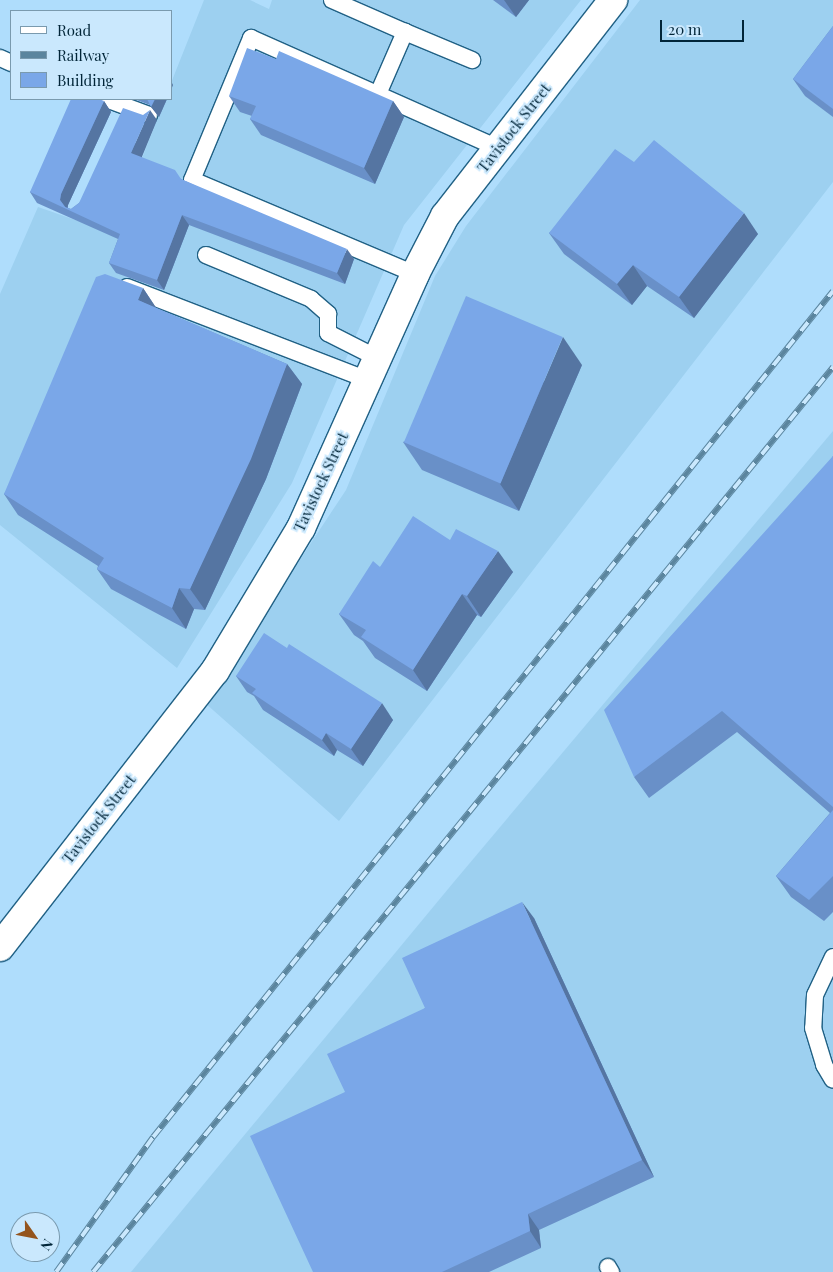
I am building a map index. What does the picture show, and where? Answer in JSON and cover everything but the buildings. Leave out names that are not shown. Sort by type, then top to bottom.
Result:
[{"type":"street","name":"Tavistock Street","points":[[0,947],[215,671],[301,528],[415,274],[446,216],[613,0]]},
{"type":"lane","points":[[332,0],[472,60]]},
{"type":"lane","points":[[378,94],[405,32]]},
{"type":"lane","points":[[415,274],[192,180],[251,38],[498,148]]},
{"type":"lane","points":[[109,100],[149,115]]},
{"type":"lane","points":[[117,123],[125,106]]},
{"type":"lane","points":[[206,256],[311,299],[328,314],[328,333],[373,369]]},
{"type":"lane","points":[[108,289],[120,284],[373,369]]},
{"type":"lane","points":[[833,957],[815,995],[813,1028],[824,1065],[833,1080]]},
{"type":"shaded area","points":[[204,0],[250,0],[269,9],[272,0],[581,0],[404,225],[292,483],[177,668],[0,525],[0,294],[38,207],[113,233],[165,100],[172,100],[172,80]]},
{"type":"shaded area","points":[[640,0],[833,0],[833,182],[339,821],[205,703],[346,490],[435,276],[466,226]]},
{"type":"shaded area","points":[[833,431],[833,1272],[131,1272],[453,883]]},
{"type":"railway","points":[[56,1272],[153,1137],[833,291]]},
{"type":"railway","points":[[93,1272],[833,367]]}]
